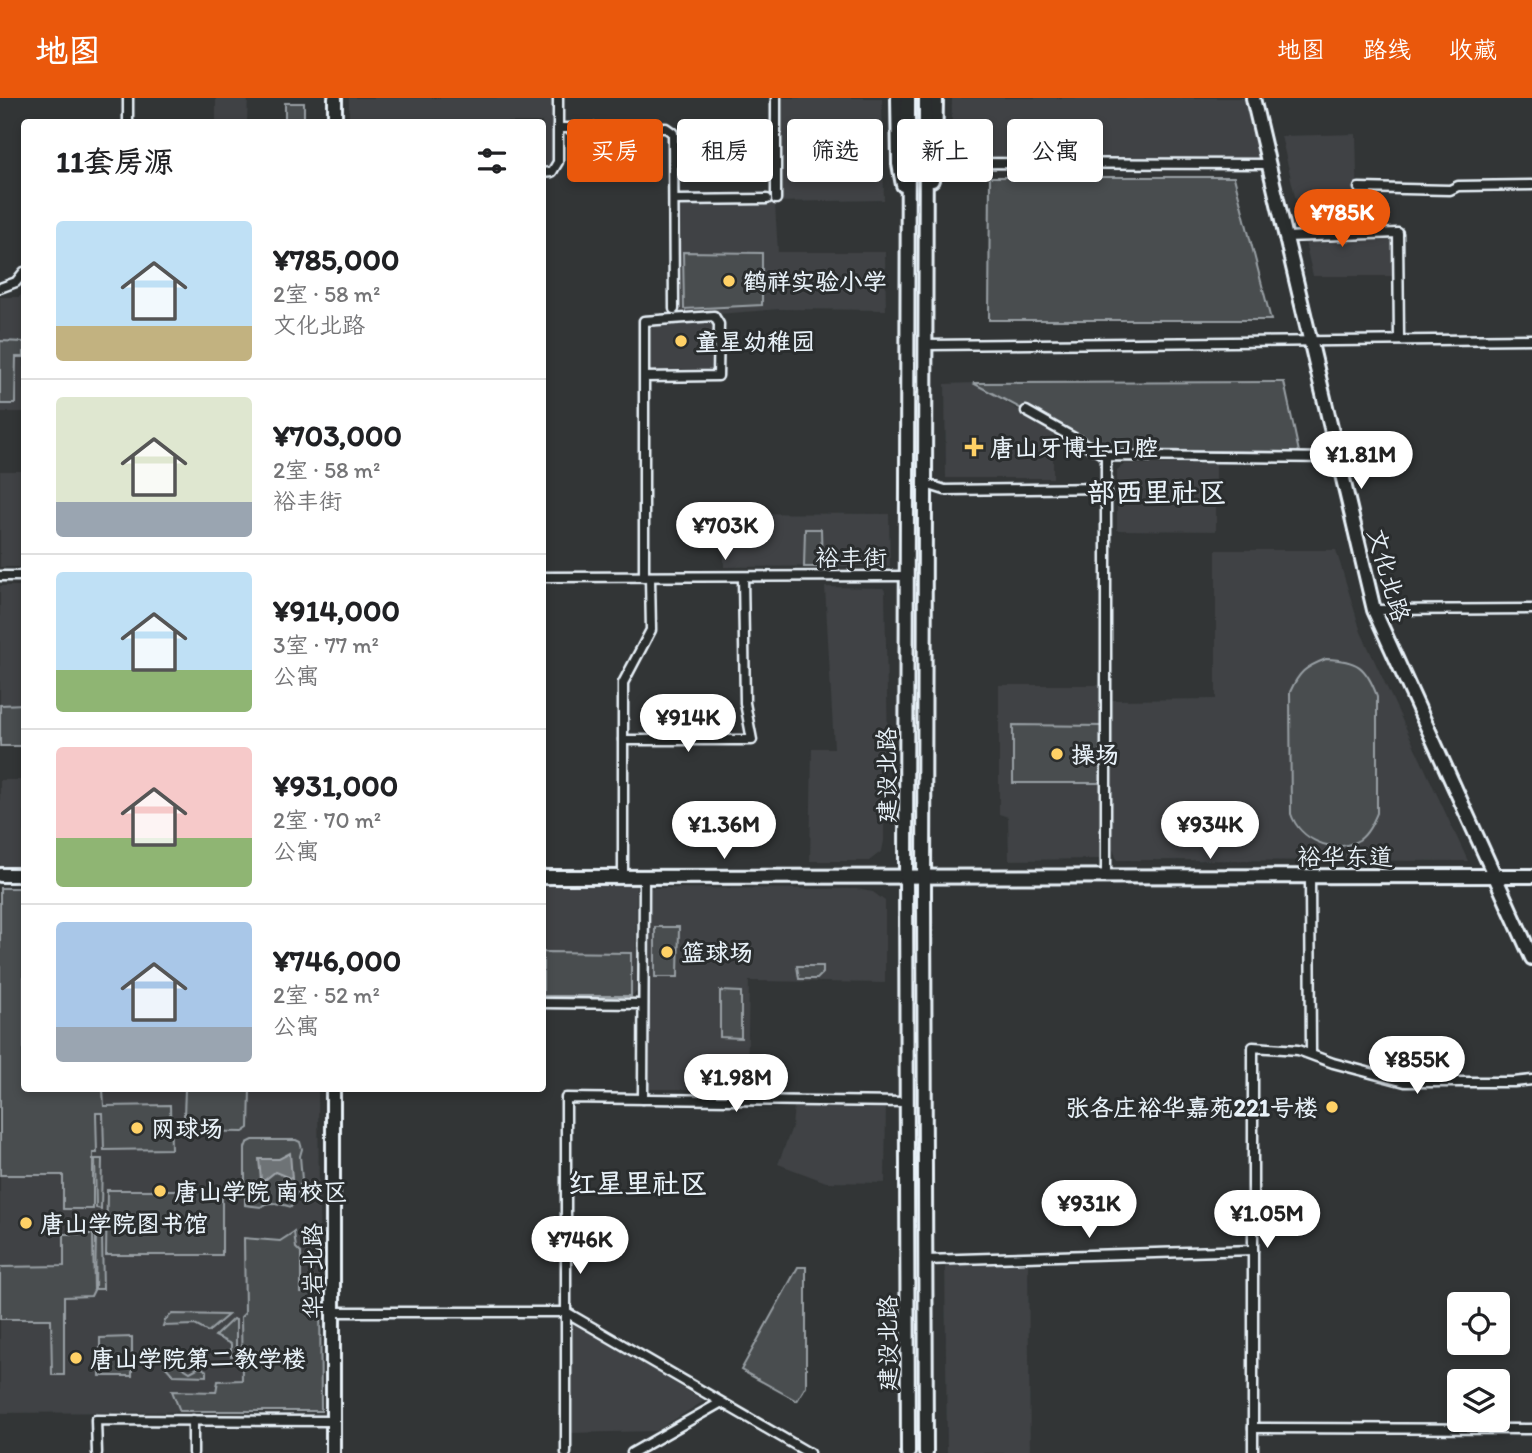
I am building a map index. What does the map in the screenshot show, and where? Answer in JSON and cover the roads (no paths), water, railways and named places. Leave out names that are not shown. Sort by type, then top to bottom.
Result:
[{"type":"main road","points":[[335,98],[335,119]]},
{"type":"main road","points":[[898,98],[899,164],[909,209]]},
{"type":"main road","name":"建设北路","points":[[908,98],[908,1453]]},
{"type":"main road","name":"建设北路","points":[[926,98],[926,1453]]},
{"type":"main road","points":[[936,98],[936,119]]},
{"type":"main road","name":"文化北路","points":[[1253,98],[1374,610],[1532,958]]},
{"type":"main road","points":[[927,208],[932,182]]},
{"type":"main road","points":[[0,875],[21,875]]},
{"type":"main road","name":"裕华东道","points":[[546,877],[1532,876]]},
{"type":"main road","name":"华岩北路","points":[[333,1092],[333,1453]]},
{"type":"street","points":[[128,98],[128,119]]},
{"type":"street","points":[[546,173],[552,172],[556,167],[558,98]]},
{"type":"street","points":[[674,200],[772,199],[776,98]]},
{"type":"street","points":[[558,128],[666,128],[673,133],[674,309]]},
{"type":"street","points":[[993,163],[1268,164]]},
{"type":"street","points":[[1359,188],[1450,190],[1458,186],[1532,185]]},
{"type":"street","points":[[1285,237],[1398,233],[1399,339]]},
{"type":"street","points":[[0,288],[16,282],[21,276]]},
{"type":"street","points":[[623,877],[623,683],[651,630],[647,577],[644,377],[644,321],[714,316],[719,324],[718,376],[644,377]]},
{"type":"street","points":[[927,345],[1532,339]]},
{"type":"street","points":[[1026,411],[1106,456],[1337,458]]},
{"type":"street","points":[[1106,456],[1106,878]]},
{"type":"street","points":[[926,485],[969,490],[1106,488]]},
{"type":"street","points":[[0,576],[21,576]]},
{"type":"street","name":"裕丰街","points":[[546,577],[908,576]]},
{"type":"street","points":[[623,740],[752,740],[745,703],[744,577]]},
{"type":"street","points":[[1374,610],[1532,609]]},
{"type":"street","points":[[1310,877],[1311,1054]]},
{"type":"street","points":[[643,1099],[644,878]]},
{"type":"street","points":[[546,1003],[643,1004]]},
{"type":"street","points":[[1253,1453],[1253,1047],[1298,1050],[1333,1063],[1405,1082],[1532,1080]]},
{"type":"street","points":[[566,1453],[566,1098],[907,1101]]},
{"type":"street","points":[[926,1260],[1253,1250]]},
{"type":"street","points":[[334,1312],[566,1312],[809,1453]]},
{"type":"street","points":[[632,1453],[720,1402]]},
{"type":"street","points":[[97,1453],[96,1420],[333,1421]]},
{"type":"street","points":[[193,1420],[193,1453]]},
{"type":"street","points":[[1253,1428],[1532,1429]]},
{"type":"place","name":"鹤祥实验小学","points":[[729,281]]},
{"type":"place","name":"童星幼稚园","points":[[681,341]]},
{"type":"place","name":"唐山牙博士口腔","points":[[974,447]]},
{"type":"place","name":"操场","points":[[1057,754]]},
{"type":"place","name":"篮球场","points":[[667,952]]},
{"type":"place","name":"张各庄裕华嘉苑221号楼","points":[[1332,1107]]},
{"type":"place","name":"网球场","points":[[137,1128]]},
{"type":"place","name":"唐山学院 南校区","points":[[160,1191]]},
{"type":"place","name":"唐山学院图书馆","points":[[26,1223]]},
{"type":"place","name":"唐山学院第二教学楼","points":[[76,1358]]},
{"type":"district","name":"部西里社区","points":[[1157,492]]},
{"type":"district","name":"红星里社区","points":[[638,1183]]}]
